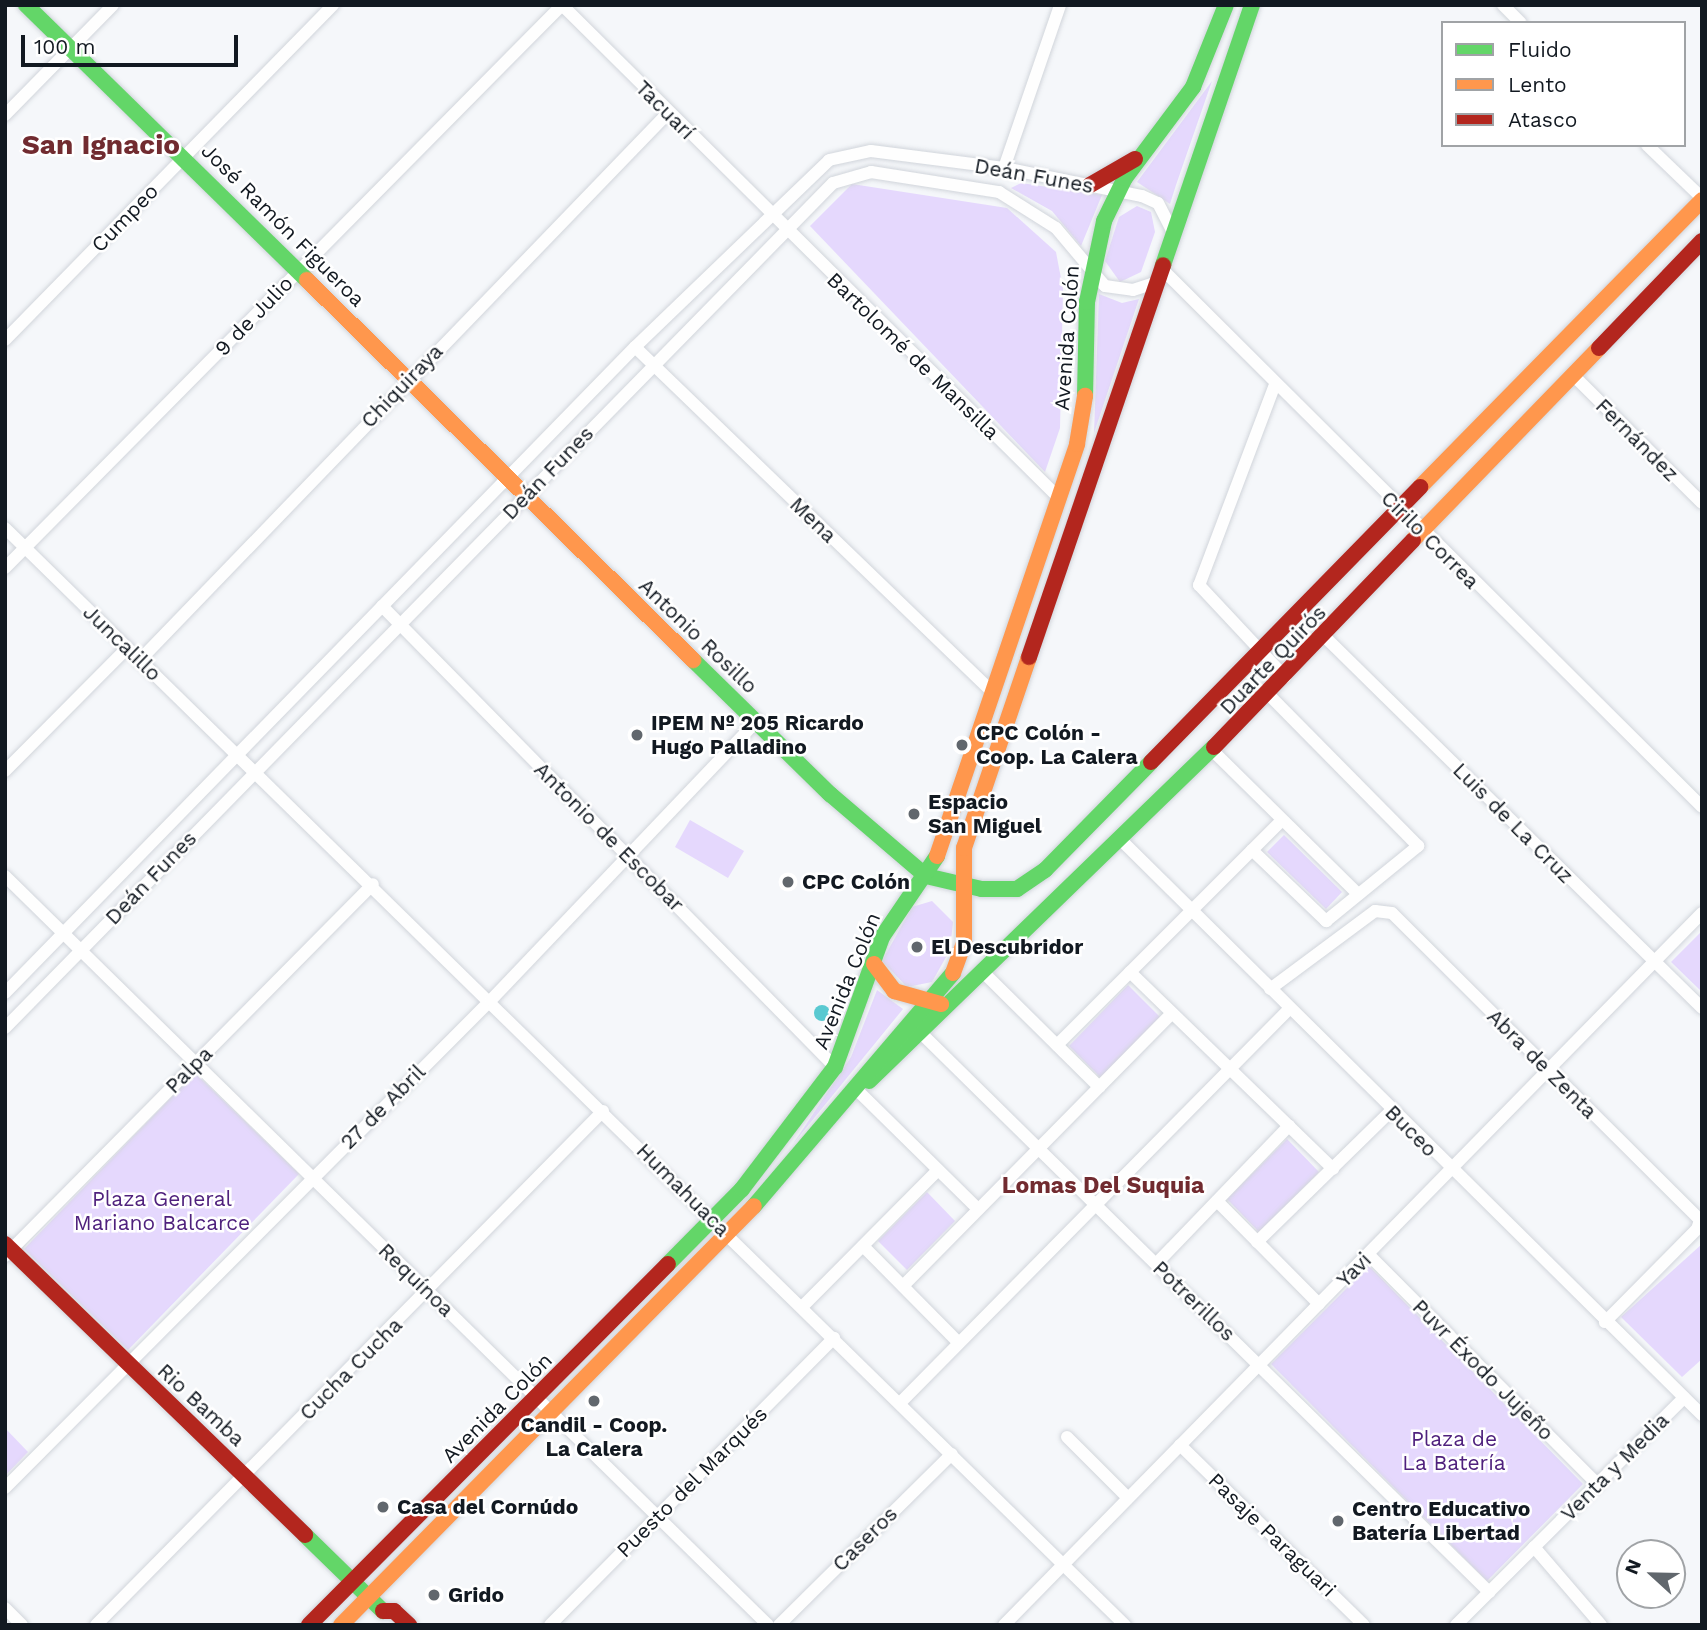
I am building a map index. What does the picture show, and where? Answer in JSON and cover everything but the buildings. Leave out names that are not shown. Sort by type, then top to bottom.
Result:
[{"type":"main road","name":"José Ramón Figueroa","points":[[26,5],[299,270],[507,479]]},
{"type":"main road","name":"Avenida Colón","points":[[309,1625],[713,1220],[799,1123],[835,1067],[891,919],[926,876],[993,693],[1059,498],[1086,402],[1090,273],[1118,191],[1143,153],[1194,87],[1226,5]]},
{"type":"main road","name":"Avenida Colón","points":[[341,1625],[729,1235],[931,1003],[962,954],[960,886],[964,848],[1252,5]]},
{"type":"main road","points":[[1090,185],[1143,153]]},
{"type":"main road","name":"Duarte Quirós","points":[[926,876],[960,886],[1007,890],[1037,878],[1402,512],[1702,199]]},
{"type":"main road","name":"Duarte Quirós","points":[[857,1090],[987,976],[1123,842],[1325,637],[1702,241]]},
{"type":"main road","name":"Antonio Rosillo","points":[[507,479],[756,722],[926,876]]},
{"type":"main road","points":[[874,964],[894,991],[931,1003],[955,1004]]},
{"type":"main road","name":"Rio Bamba","points":[[7,1250],[246,1475],[369,1597],[383,1618],[394,1611],[409,1625]]},
{"type":"street","points":[[5,115],[113,5]]},
{"type":"street","name":"Cumpeo","points":[[5,340],[333,5]]},
{"type":"street","name":"Tacuarí","points":[[562,5],[768,214]]},
{"type":"street","name":"9 de Julio","points":[[5,568],[562,5]]},
{"type":"street","points":[[1004,168],[1060,5]]},
{"type":"street","points":[[1503,5],[1519,21]]},
{"type":"street","name":"Chiquiraya","points":[[139,661],[408,378],[668,113]]},
{"type":"street","points":[[1649,147],[1702,199]]},
{"type":"street","name":"Deán Funes","points":[[5,993],[635,347],[816,169],[853,152],[1004,168],[1118,191],[1158,203],[1174,235]]},
{"type":"street","name":"Deán Funes","points":[[5,1028],[833,183],[871,172],[1014,198],[1056,228],[1090,273],[1124,290],[1160,275]]},
{"type":"street","name":"Bartolomé de Mansilla","points":[[768,214],[1059,498]]},
{"type":"street","name":"Cirilo Correa","points":[[1160,275],[1702,807]]},
{"type":"street","name":"Mena","points":[[635,347],[993,693]]},
{"type":"street","name":"Fernández","points":[[1574,376],[1702,503]]},
{"type":"street","points":[[1275,387],[1199,585],[1259,653],[1285,677]]},
{"type":"street","name":"Juncalillo","points":[[5,528],[139,661],[241,754]]},
{"type":"street","name":"Antonio de Escobar","points":[[382,606],[835,1067]]},
{"type":"street","name":"Luis de La Cruz","points":[[1325,637],[1702,1009]]},
{"type":"street","points":[[5,771],[127,649]]},
{"type":"street","points":[[1252,850],[1323,921],[1418,842],[1268,694]]},
{"type":"street","name":"27 de Abril","points":[[5,1488],[130,1367],[312,1177],[491,1000],[756,722]]},
{"type":"street","points":[[1213,751],[1358,894]]},
{"type":"street","name":"Humahuaca","points":[[241,754],[1125,1625]]},
{"type":"street","points":[[1057,1045],[1282,820]]},
{"type":"street","name":"Buceo","points":[[1123,842],[1391,1111],[1702,1415]]},
{"type":"street","name":"Requínoa","points":[[5,877],[197,1062],[768,1625]]},
{"type":"street","name":"Palpa","points":[[7,1250],[373,884]]},
{"type":"street","name":"Abra de Zenta","points":[[1270,989],[1375,911],[1392,913],[1700,1220],[1697,1229],[1605,1322]]},
{"type":"street","name":"Yavi","points":[[1004,1625],[1702,913]]},
{"type":"street","points":[[1130,972],[1333,1169]]},
{"type":"street","points":[[987,976],[1099,1087]]},
{"type":"street","points":[[922,1034],[931,1003]]},
{"type":"street","points":[[900,1403],[1290,1008]]},
{"type":"street","points":[[902,1286],[1172,1013]]},
{"type":"street","name":"Potrerillos","points":[[922,1034],[1489,1592]]},
{"type":"street","points":[[857,1090],[978,1209]]},
{"type":"street","name":"Cucha Cucha","points":[[96,1625],[603,1111]]},
{"type":"street","points":[[1257,1242],[1391,1111]]},
{"type":"street","points":[[1156,1264],[1289,1126]]},
{"type":"street","points":[[802,1307],[938,1170]]},
{"type":"street","points":[[1217,1201],[1319,1304]]},
{"type":"street","points":[[863,1246],[959,1343]]},
{"type":"street","name":"Puvr Éxodo Jujeño","points":[[1368,1255],[1597,1484]]},
{"type":"street","name":"Puesto del Marqués","points":[[550,1625],[834,1338]]},
{"type":"street","name":"Venta y Media","points":[[1457,1625],[1684,1398]]},
{"type":"street","points":[[1067,1437],[1128,1498]]},
{"type":"street","name":"Pasaje Paraguari","points":[[1180,1446],[1364,1625]]},
{"type":"street","name":"Caseros","points":[[779,1625],[952,1454]]},
{"type":"street","points":[[1534,1547],[1601,1625]]},
{"type":"street","points":[[5,1608],[22,1625]]},
{"type":"green space","points":[[1212,81],[1176,185],[1170,204],[1137,182]]},
{"type":"green space","points":[[1021,183],[1102,195],[1081,246],[1052,211],[1011,188]]},
{"type":"green space","points":[[852,184],[1007,208],[1056,252],[1063,289],[1060,428],[1045,472],[810,226]]},
{"type":"green space","points":[[1137,206],[1151,212],[1155,232],[1141,272],[1120,282],[1105,261],[1119,217]]},
{"type":"green space","points":[[1099,294],[1122,303],[1139,299],[1094,433]]},
{"type":"green space","points":[[690,820],[744,851],[728,878],[675,847]]},
{"type":"green space","points":[[1284,835],[1342,892],[1326,909],[1267,852]]},
{"type":"green space","points":[[932,901],[953,922],[950,950],[932,982],[907,987],[882,961],[912,907]]},
{"type":"green space","points":[[1702,931],[1702,992],[1671,962]]},
{"type":"green space","points":[[1128,985],[1160,1017],[1101,1078],[1069,1046]]},
{"type":"green space","points":[[877,990],[903,1009],[793,1144],[851,1057]]},
{"type":"green space","name":"Plaza General Mariano Balcarce","points":[[195,1073],[299,1174],[128,1350],[24,1249]]},
{"type":"green space","points":[[1287,1139],[1319,1172],[1259,1232],[1227,1199]]},
{"type":"green space","points":[[927,1192],[955,1221],[907,1270],[878,1241]]},
{"type":"green space","points":[[1702,1244],[1702,1359],[1682,1377],[1621,1317]]},
{"type":"green space","name":"Plaza de La Batería","points":[[1369,1266],[1583,1484],[1487,1581],[1271,1364]]},
{"type":"green space","points":[[5,1428],[28,1452],[5,1476]]},
{"type":"water","points":[[822,1005],[828,1007],[828,1019],[822,1021],[816,1019],[814,1013],[816,1007]]},
{"type":"traffic: fast","points":[[26,5],[307,280]]},
{"type":"traffic: fast","points":[[1085,396],[1087,302],[1104,221],[1125,178],[1193,87],[1226,5]]},
{"type":"traffic: fast","points":[[1163,265],[1252,5]]},
{"type":"traffic: fast","points":[[693,660],[830,794],[926,876],[982,889],[1017,889],[1045,870],[1151,762]]},
{"type":"traffic: fast","points":[[869,1081],[1214,747]]},
{"type":"traffic: fast","points":[[668,1264],[742,1189],[835,1067],[882,937],[937,856]]},
{"type":"traffic: fast","points":[[754,1206],[953,973]]},
{"type":"traffic: fast","points":[[305,1535],[383,1611]]},
{"type":"traffic: slow","points":[[1420,487],[1702,200]]},
{"type":"traffic: slow","points":[[307,280],[693,660]]},
{"type":"traffic: slow","points":[[1413,540],[1599,348]]},
{"type":"traffic: slow","points":[[937,856],[1077,444],[1085,396]]},
{"type":"traffic: slow","points":[[953,973],[964,942],[964,848],[1029,657]]},
{"type":"traffic: slow","points":[[874,964],[894,991],[941,1004]]},
{"type":"traffic: slow","points":[[341,1625],[754,1206]]},
{"type":"traffic: jam","points":[[1090,185],[1135,159]]},
{"type":"traffic: jam","points":[[1599,348],[1702,241]]},
{"type":"traffic: jam","points":[[1029,657],[1163,265]]},
{"type":"traffic: jam","points":[[1151,762],[1420,487]]},
{"type":"traffic: jam","points":[[1214,747],[1413,540]]},
{"type":"traffic: jam","points":[[5,1244],[305,1535]]},
{"type":"traffic: jam","points":[[309,1625],[668,1264]]},
{"type":"traffic: jam","points":[[383,1611],[394,1611],[409,1625]]},
{"type":"place","name":"IPEM Nº 205 Ricardo Hugo Palladino","points":[[637,735]]},
{"type":"place","name":"CPC Colón - Coop. La Calera","points":[[962,745]]},
{"type":"place","name":"Espacio San Miguel","points":[[914,814]]},
{"type":"place","name":"CPC Colón","points":[[788,882]]},
{"type":"place","name":"El Descubridor","points":[[917,947]]},
{"type":"place","name":"Candil - Coop. La Calera","points":[[594,1401]]},
{"type":"place","name":"Casa del Cornúdo","points":[[383,1507]]},
{"type":"place","name":"Centro Educativo Batería Libertad","points":[[1338,1521]]},
{"type":"place","name":"Grido","points":[[434,1595]]},
{"type":"district","name":"San Ignacio","points":[[101,145]]},
{"type":"district","name":"Lomas Del Suquia","points":[[1103,1186]]}]
